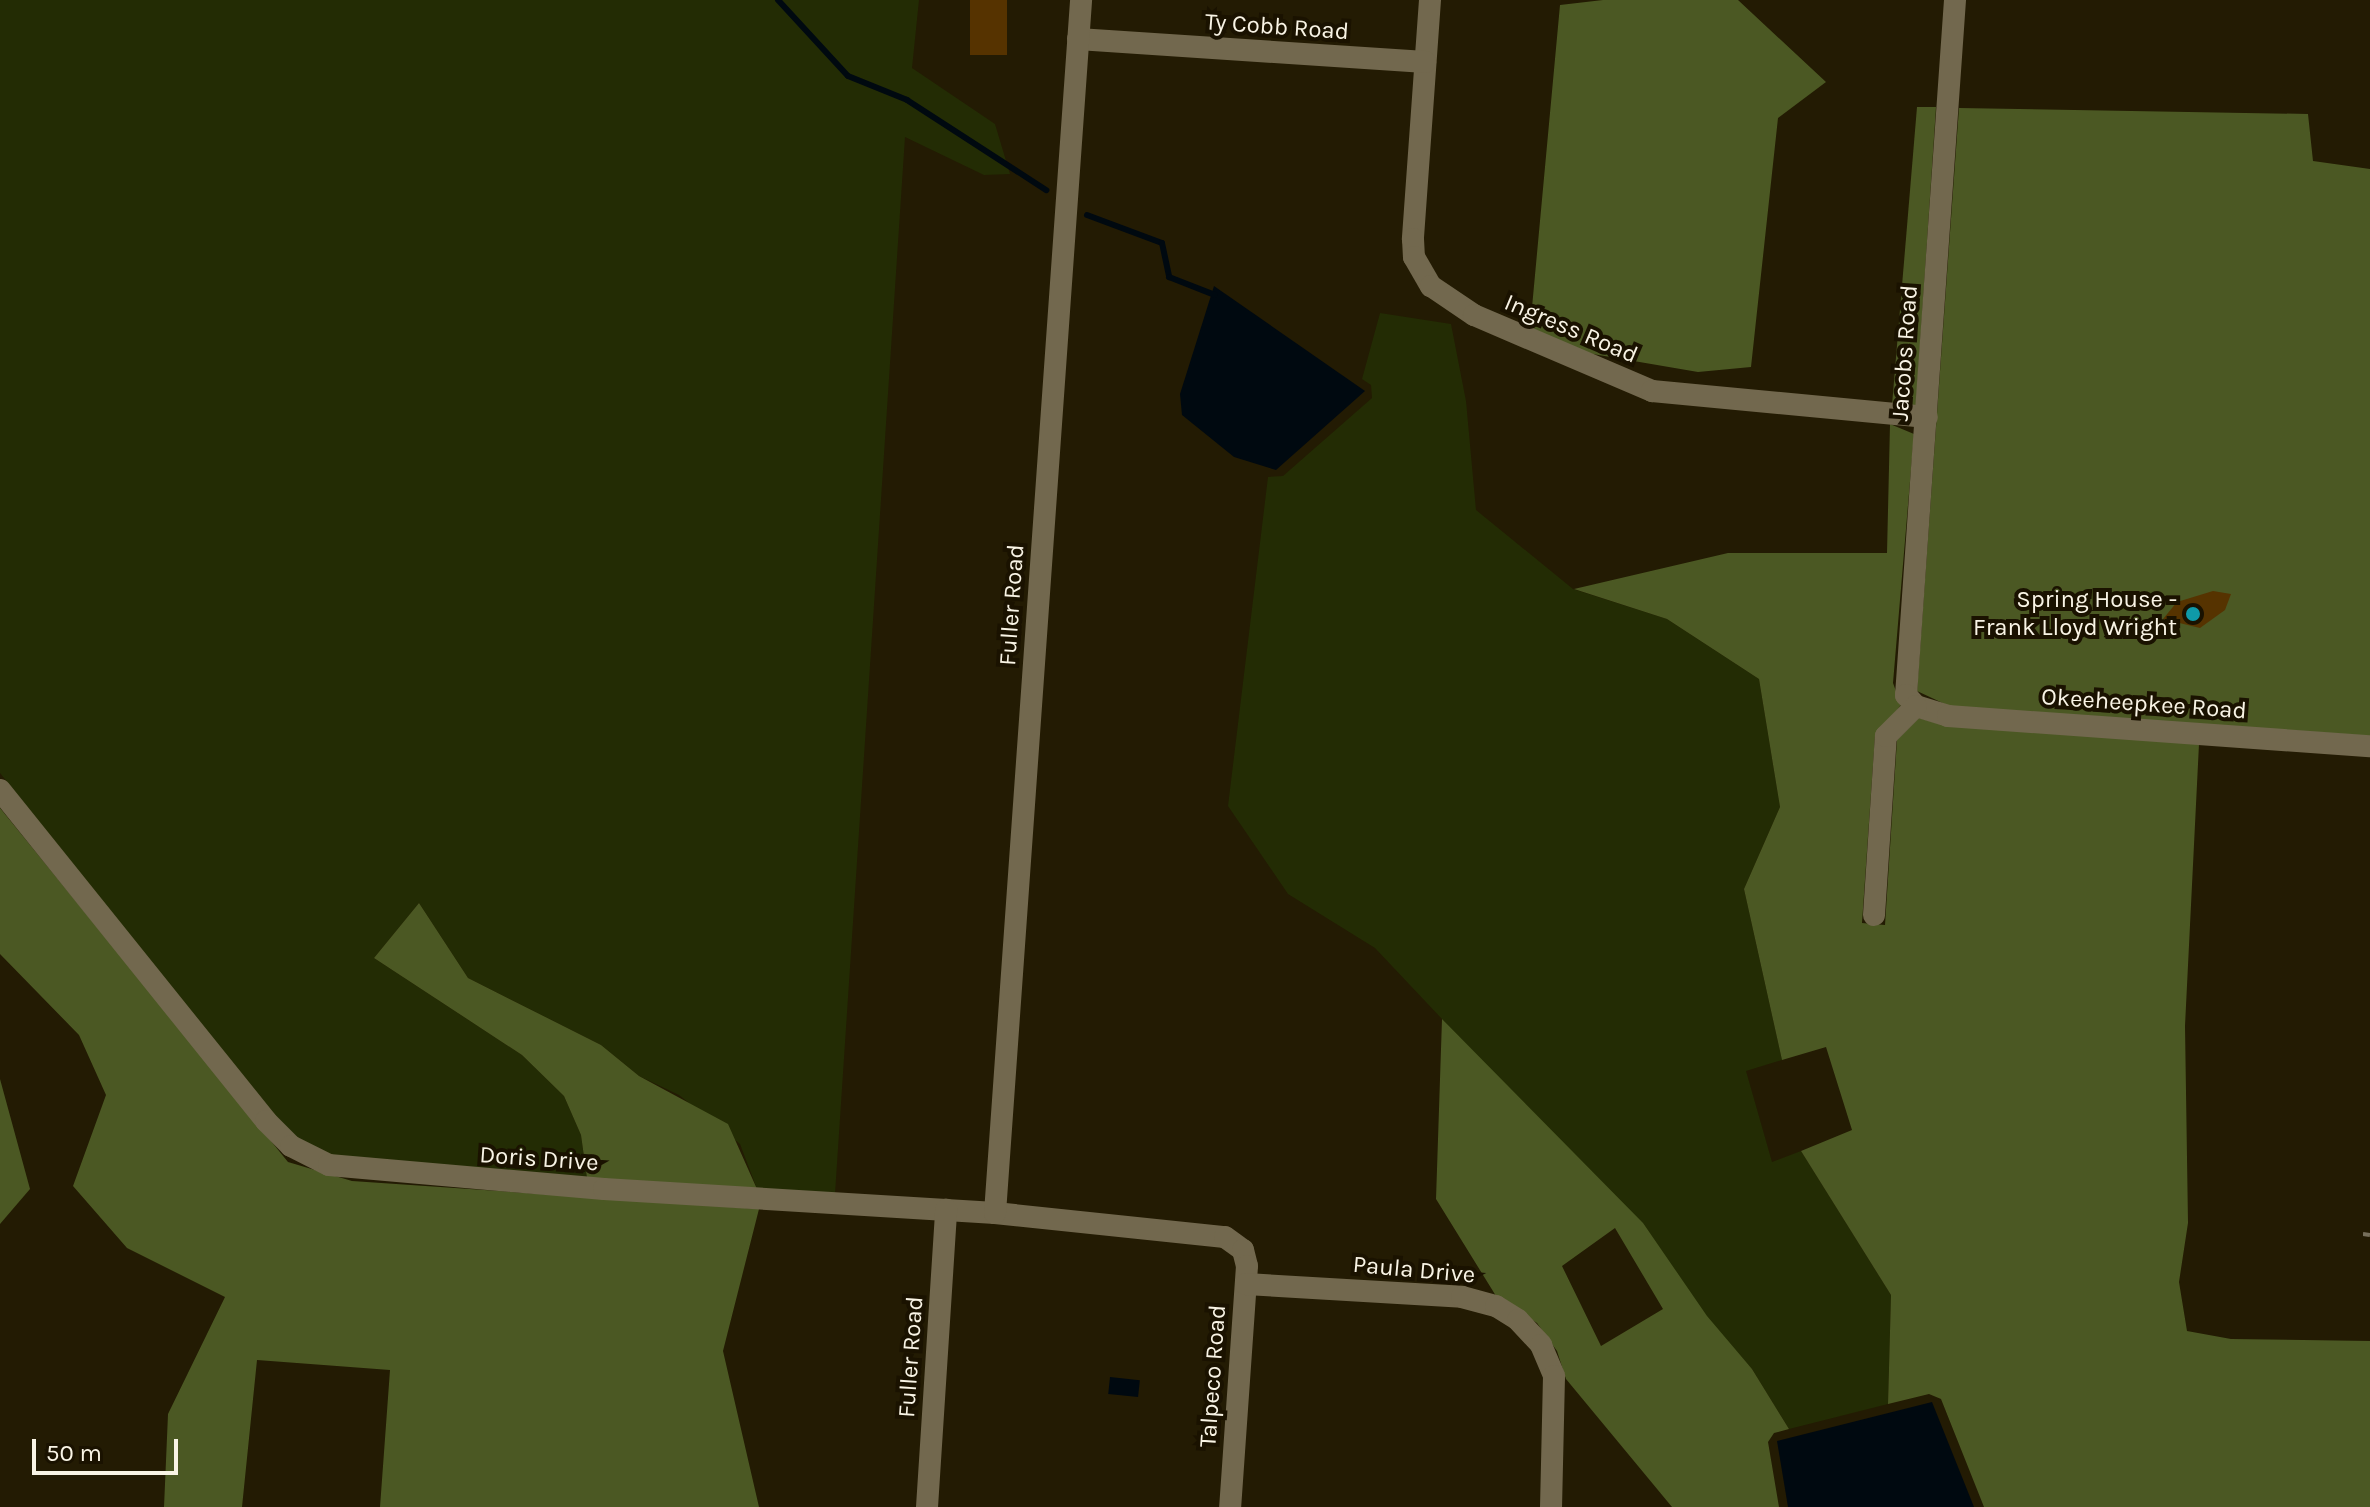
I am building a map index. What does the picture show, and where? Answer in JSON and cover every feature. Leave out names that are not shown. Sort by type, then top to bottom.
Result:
[{"type":"street","name":"Fuller Road","points":[[995,1213],[1081,0]]},
{"type":"street","name":"Ingress Road","points":[[1430,0],[1414,257],[1426,279],[1446,298],[1474,315],[1652,391],[1927,417]]},
{"type":"street","name":"Jacobs Road","points":[[1916,706],[1904,685],[1927,417],[1955,0]]},
{"type":"street","name":"Ty Cobb Road","points":[[1078,39],[1425,62]]},
{"type":"street","name":"Okeeheepkee Road","points":[[1916,706],[1948,716],[2370,746]]},
{"type":"street","points":[[1874,915],[1886,736],[1916,706]]},
{"type":"street","name":"Doris Drive","points":[[0,790],[266,1121],[306,1156],[352,1171],[995,1213],[1201,1232],[1225,1237],[1243,1250]]},
{"type":"street","name":"Fuller Road","points":[[927,1507],[946,1210]]},
{"type":"street","name":"Talpeco Road","points":[[1230,1507],[1246,1284],[1243,1250]]},
{"type":"street","name":"Paula Drive","points":[[1246,1284],[1462,1297],[1484,1302],[1518,1320],[1541,1345],[1554,1376],[1551,1507]]},
{"type":"path","points":[[2363,1234],[2370,1235]]},
{"type":"green space","points":[[0,0],[919,0],[912,68],[995,124],[1010,174],[984,175],[905,137],[835,1194],[757,1189],[740,1144],[679,1095],[639,1076],[601,1045],[468,978],[419,903],[374,958],[522,1055],[564,1096],[581,1135],[587,1178],[333,1156],[298,1139],[274,1115],[0,773]]},
{"type":"green space","points":[[1603,0],[1738,0],[1826,82],[1778,118],[1751,367],[1698,372],[1581,352],[1530,329],[1560,5]]},
{"type":"green space","points":[[1917,107],[1936,107],[1916,406],[1892,405]]},
{"type":"green space","points":[[1959,108],[2308,114],[2313,161],[2370,169],[2370,736],[1949,706],[1917,691]]},
{"type":"green space","points":[[1380,313],[1451,324],[1466,401],[1476,510],[1573,589],[1667,619],[1759,679],[1780,807],[1744,889],[1782,1060],[1746,1071],[1772,1162],[1801,1151],[1891,1295],[1888,1404],[1789,1429],[1752,1369],[1442,1019],[1375,948],[1288,894],[1228,806],[1268,477],[1283,476],[1372,398],[1371,385],[1362,379]]},
{"type":"green space","points":[[1890,424],[1914,434],[1893,683],[1901,705],[1875,736],[1862,923],[1885,925],[1897,740],[1919,718],[1947,726],[2199,744],[2185,1026],[2188,1223],[2179,1282],[2187,1331],[2231,1339],[2370,1341],[2370,1507],[1984,1507],[1941,1399],[1929,1394],[1888,1404],[1891,1295],[1801,1151],[1852,1130],[1826,1047],[1782,1060],[1744,889],[1780,807],[1759,679],[1667,619],[1574,589],[1728,553],[1887,553]]},
{"type":"green space","points":[[0,808],[288,1162],[352,1181],[759,1209],[723,1351],[759,1507],[380,1507],[390,1370],[257,1360],[242,1507],[164,1507],[168,1414],[225,1297],[127,1248],[73,1186],[106,1095],[79,1035],[0,954]]},
{"type":"green space","points":[[419,903],[468,978],[601,1045],[639,1076],[728,1124],[757,1189],[587,1178],[581,1135],[564,1096],[522,1055],[374,958]]},
{"type":"green space","points":[[1442,1019],[1643,1223],[1707,1316],[1752,1369],[1789,1429],[1774,1433],[1768,1442],[1779,1507],[1672,1507],[1566,1379],[1557,1351],[1537,1323],[1496,1296],[1436,1199]],"holes":[[[1615,1228],[1663,1309],[1601,1346],[1562,1266]]]},
{"type":"green space","points":[[0,1079],[30,1189],[0,1224]]},
{"type":"shaded area","points":[[1214,286],[1365,391],[1276,470],[1234,457],[1182,415],[1180,394]]},
{"type":"shaded area","points":[[1110,1377],[1140,1380],[1138,1397],[1108,1394]]},
{"type":"shaded area","points":[[1932,1402],[1974,1507],[1788,1507],[1777,1441]]},
{"type":"building","points":[[970,0],[1007,0],[1007,55],[970,55]]},
{"type":"building","name":"Spring House - Frank Lloyd Wright","points":[[2213,591],[2231,594],[2225,610],[2200,628],[2163,619],[2177,602]]},
{"type":"waterway","points":[[778,0],[848,76],[907,100],[1046,190]]},
{"type":"waterway","points":[[1087,215],[1162,243],[1169,277],[1215,295]]},
{"type":"place","name":"Spring House - Frank Lloyd Wright","points":[[2193,614]]}]
